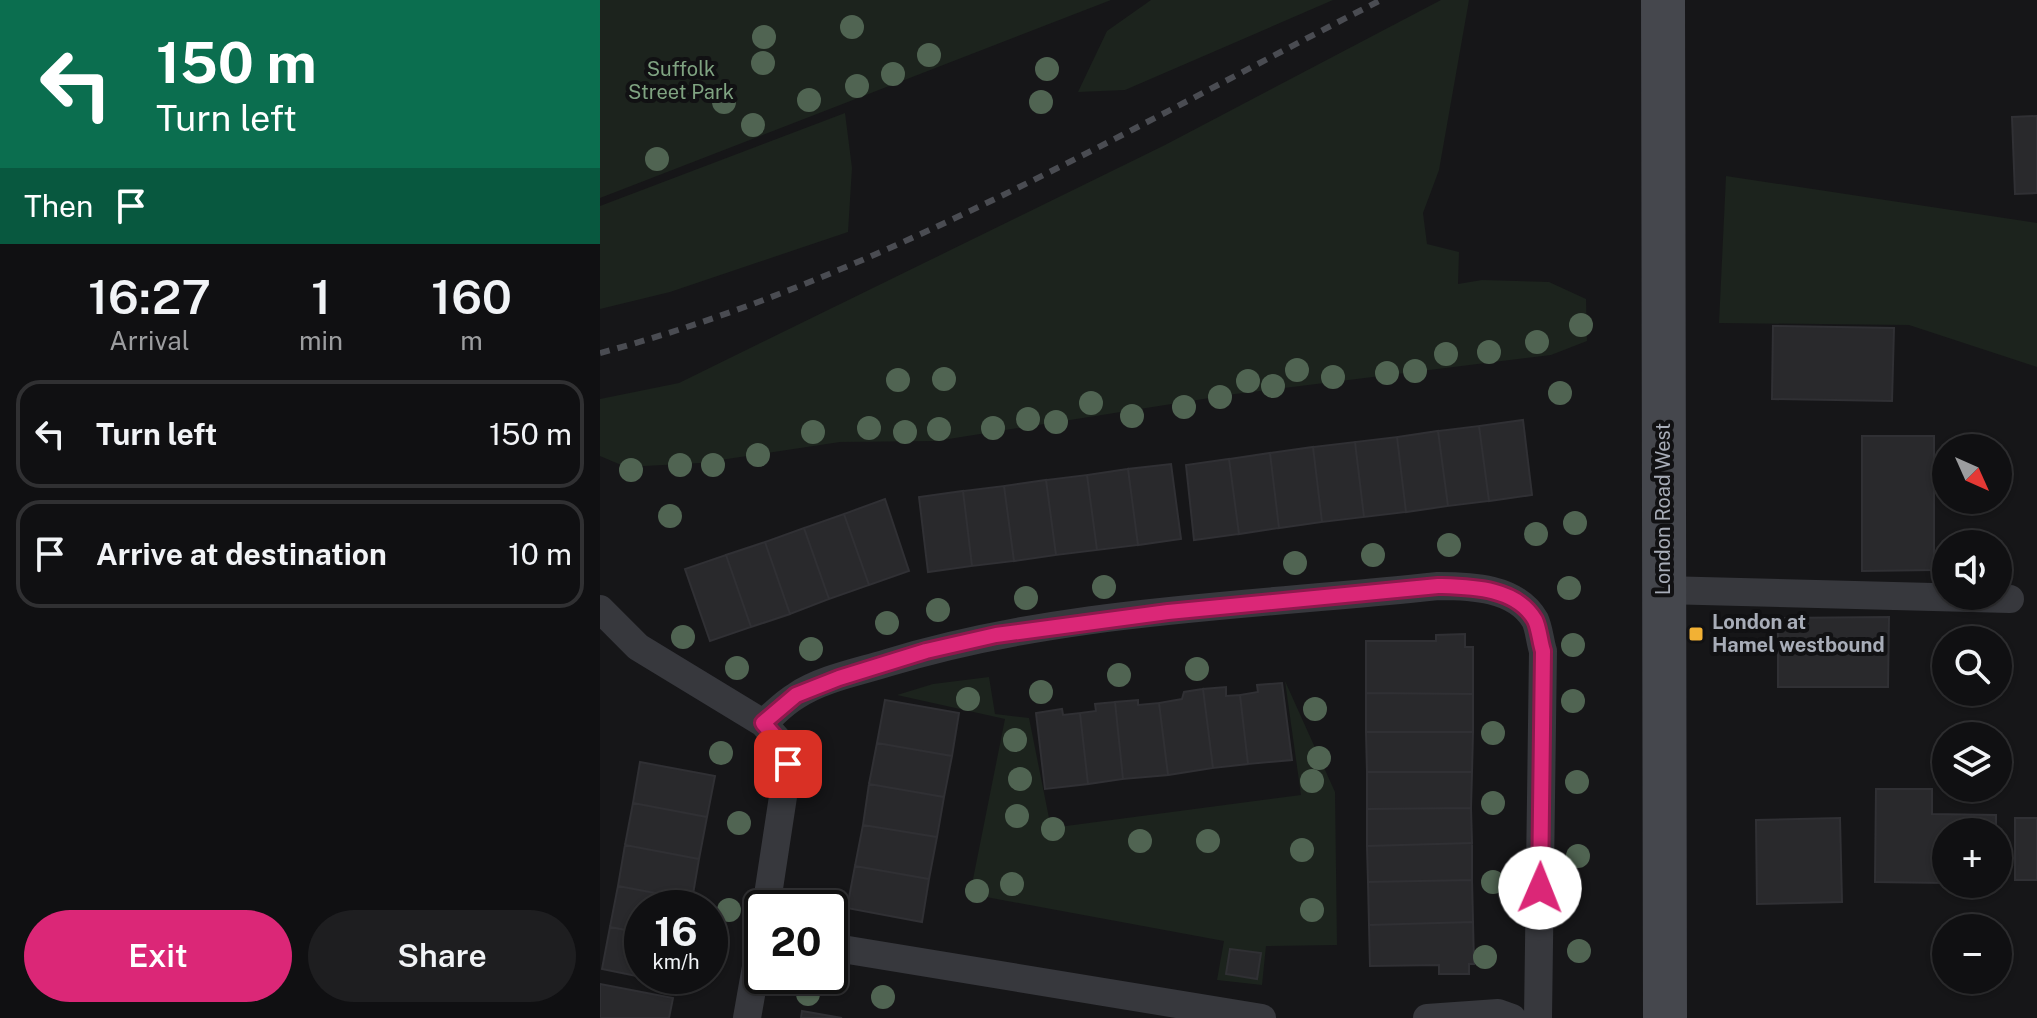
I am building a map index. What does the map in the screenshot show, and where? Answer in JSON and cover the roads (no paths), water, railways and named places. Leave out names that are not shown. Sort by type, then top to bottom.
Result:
[{"type":"street","name":"London Road West","points":[[1663,0],[1665,1018]]},
{"type":"lane","points":[[763,723],[796,695],[839,678],[926,651],[996,635],[1168,612],[1438,586],[1479,587],[1512,599],[1534,619],[1543,651],[1538,1018]]},
{"type":"lane","points":[[1663,590],[1932,597]]},
{"type":"lane","points":[[600,609],[638,647],[763,723],[778,740],[788,764],[769,890]]},
{"type":"lane","points":[[848,950],[1262,1018]]},
{"type":"lane","points":[[747,1018],[751,994]]},
{"type":"lane","points":[[1427,1018],[1498,1013],[1512,1018]]},
{"type":"railway","points":[[600,353],[702,322],[802,285],[901,243],[1096,149],[1381,0]]},
{"type":"place","name":"London at Hamel westbound","points":[[1696,634]]},
{"type":"park label","name":"Suffolk Street Park","points":[[681,80]]}]
